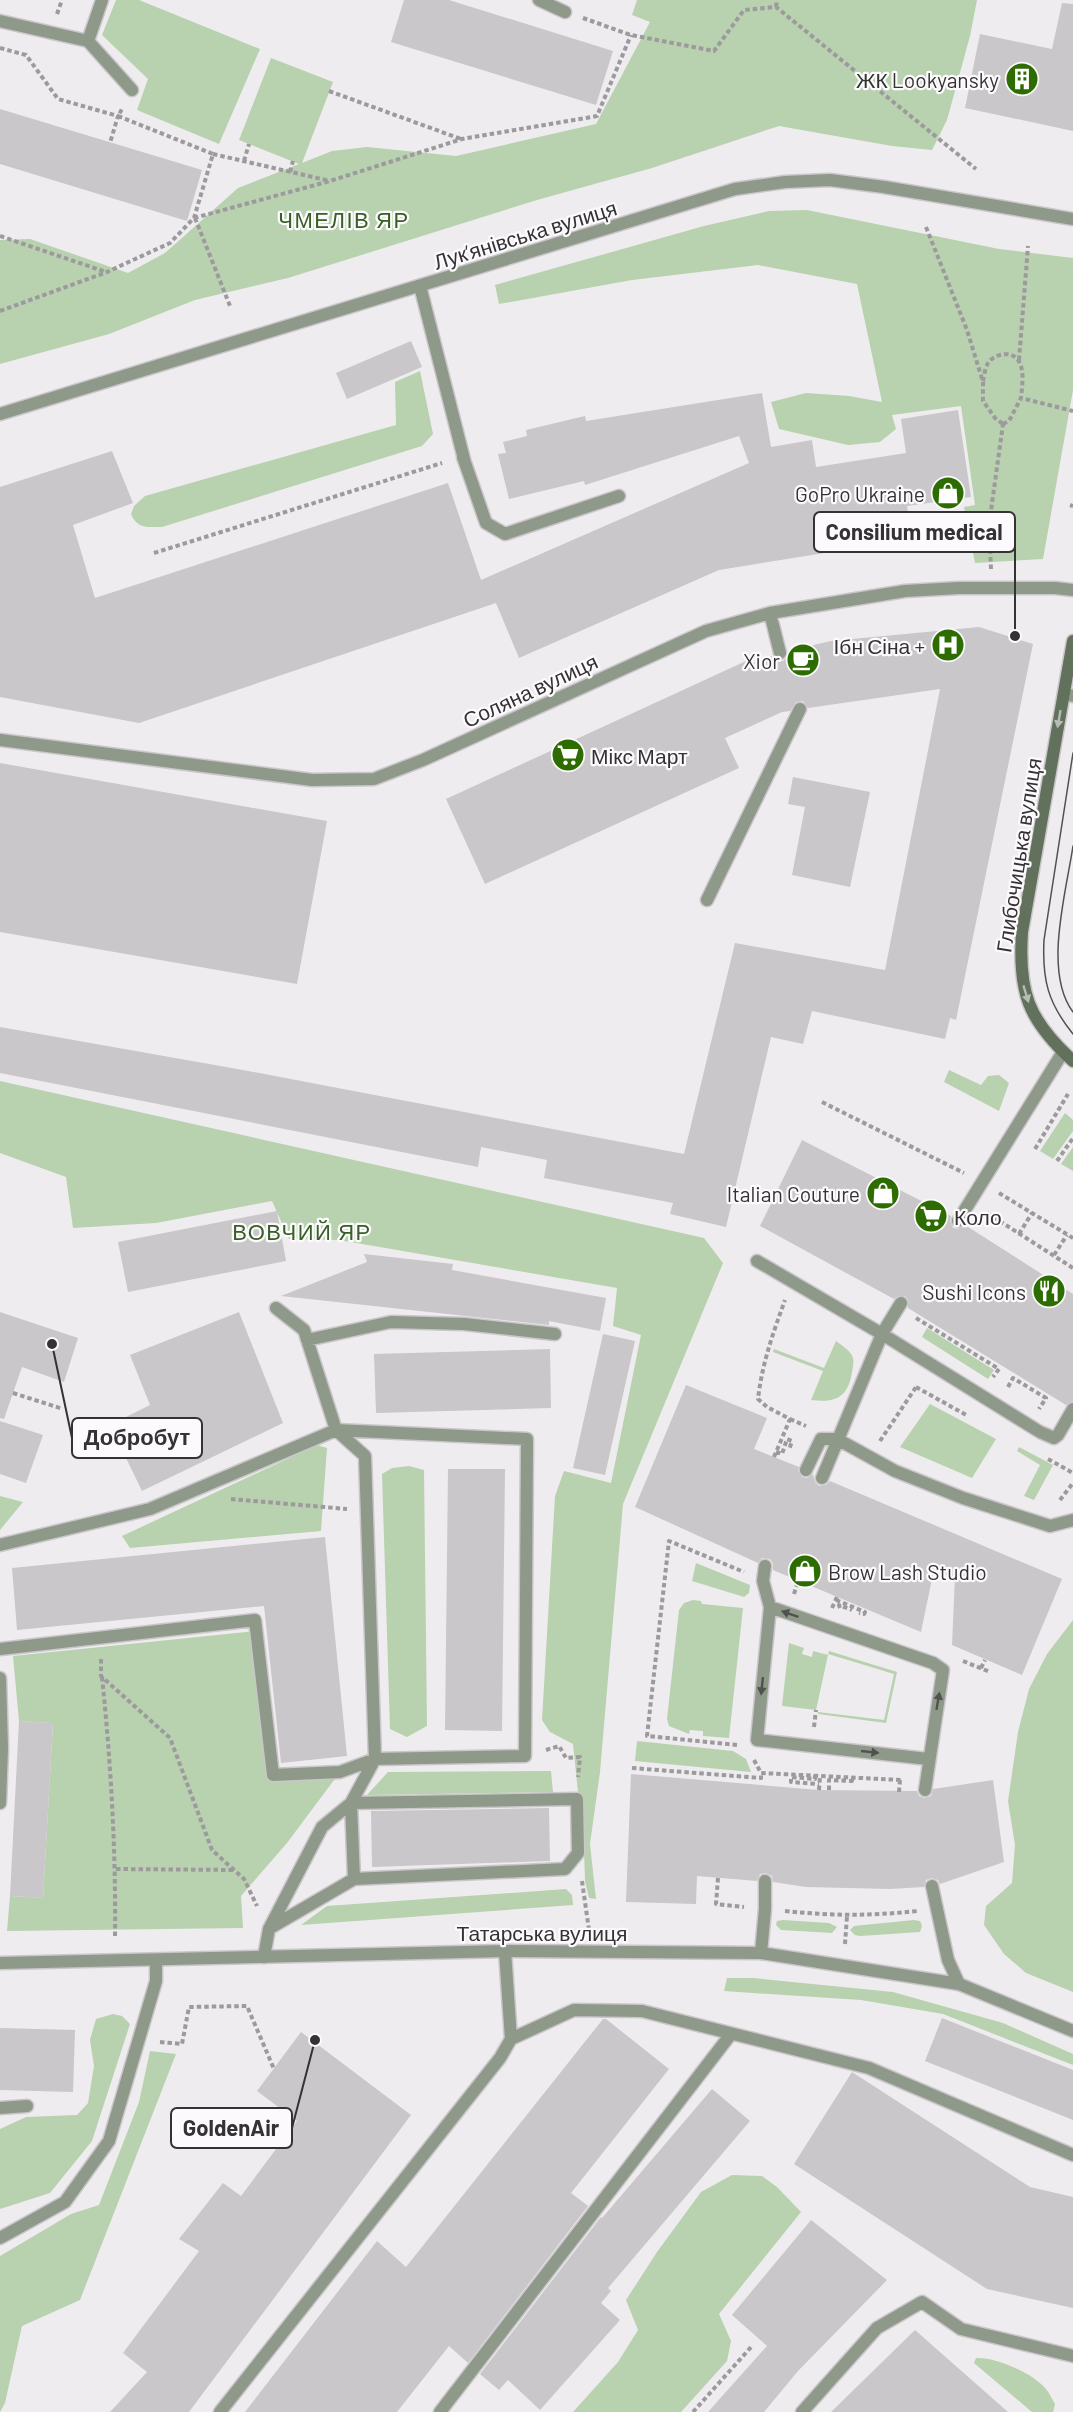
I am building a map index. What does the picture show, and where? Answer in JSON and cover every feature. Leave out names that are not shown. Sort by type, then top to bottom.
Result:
[{"type":"main road","name":"Глибочицька вулиця","points":[[1073,641],[1068,695],[1022,932],[1020,963],[1023,988],[1041,1027],[1073,1061]]},
{"type":"street","points":[[88,41],[102,0]]},
{"type":"street","points":[[539,0],[565,12]]},
{"type":"street","points":[[0,21],[88,41],[132,90]]},
{"type":"street","name":"Лукʼянівська вулиця","points":[[0,414],[735,189],[784,182],[830,180],[1073,219]]},
{"type":"street","points":[[420,286],[465,463],[463,457]]},
{"type":"street","points":[[463,457],[486,523],[505,534],[620,496]]},
{"type":"street","name":"Соляна вулиця","points":[[0,740],[312,780],[374,779],[423,760],[706,631],[770,614],[905,591],[959,588],[1073,590]]},
{"type":"street","points":[[770,614],[780,653]]},
{"type":"street","points":[[707,900],[800,709]]},
{"type":"street","points":[[958,1221],[1063,1052]]},
{"type":"street","points":[[757,1262],[882,1334],[1040,1432],[1054,1438],[1073,1409]]},
{"type":"street","points":[[822,1478],[882,1334],[902,1304]]},
{"type":"street","points":[[264,1956],[269,1929],[322,1827],[351,1803],[375,1759],[365,1456],[336,1430],[304,1330],[276,1308]]},
{"type":"street","points":[[307,1340],[391,1322],[464,1324],[555,1334]]},
{"type":"street","points":[[0,1545],[150,1509],[336,1430],[527,1439],[525,1756],[375,1759],[340,1772],[273,1774],[255,1620],[0,1649]]},
{"type":"street","points":[[806,1470],[821,1439],[837,1439],[895,1471],[963,1498],[1050,1526],[1073,1520]]},
{"type":"street","points":[[765,1566],[763,1581],[770,1607],[757,1740],[928,1759]]},
{"type":"street","points":[[770,1607],[933,1663],[943,1670],[925,1790]]},
{"type":"street","points":[[0,1678],[2,1748],[0,1803]]},
{"type":"street","points":[[269,1929],[354,1879],[565,1869],[578,1853],[577,1799],[351,1803]]},
{"type":"street","points":[[351,1803],[354,1879]]},
{"type":"street","points":[[761,1953],[765,1881]]},
{"type":"street","points":[[932,1886],[948,1960],[959,1984]]},
{"type":"street","points":[[220,2412],[500,2058],[511,2039],[505,1951]]},
{"type":"street","name":"Татарська вулиця","points":[[0,1963],[505,1951],[761,1953],[959,1984],[1073,2031]]},
{"type":"street","points":[[0,2238],[66,2202],[109,2141],[156,1981],[156,1960]]},
{"type":"street","points":[[511,2039],[574,2010],[642,2011],[869,2068],[1073,2155]]},
{"type":"street","points":[[440,2412],[731,2034]]},
{"type":"street","points":[[0,2108],[27,2106]]},
{"type":"street","points":[[801,2412],[877,2328],[922,2302],[961,2329],[1073,2356]]},
{"type":"path","points":[[776,7],[777,0]]},
{"type":"path","points":[[565,12],[631,35],[714,51],[744,9],[776,7],[976,169]]},
{"type":"path","points":[[194,218],[330,181],[462,139],[597,116],[631,35]]},
{"type":"path","points":[[0,48],[26,55],[58,99],[118,116],[213,154],[330,181]]},
{"type":"path","points":[[110,143],[118,116],[132,90]]},
{"type":"path","points":[[330,91],[462,139]]},
{"type":"path","points":[[244,161],[249,144]]},
{"type":"path","points":[[0,311],[106,272],[170,243],[194,218],[213,154]]},
{"type":"path","points":[[290,172],[293,161]]},
{"type":"path","points":[[194,218],[230,306]]},
{"type":"path","points":[[926,227],[967,330],[983,382]]},
{"type":"path","points":[[0,236],[106,272]]},
{"type":"path","points":[[1003,424],[1009,421],[1016,412],[1022,398],[1022,372],[1018,360],[1028,246]]},
{"type":"path","points":[[1003,424],[995,418],[983,401],[983,382],[987,364],[994,357],[1004,354],[1018,360]]},
{"type":"path","points":[[1022,398],[1073,411]]},
{"type":"path","points":[[991,572],[989,525],[1003,424]]},
{"type":"path","points":[[154,554],[463,457]]},
{"type":"path","points":[[1035,1149],[1068,1094]]},
{"type":"path","points":[[822,1102],[982,1183],[1073,1238]]},
{"type":"path","points":[[1057,1161],[1073,1138]]},
{"type":"path","points":[[970,1202],[1073,1268]]},
{"type":"path","points":[[1019,1234],[1032,1213]]},
{"type":"path","points":[[1054,1256],[1067,1235]]},
{"type":"path","points":[[787,1293],[768,1347],[760,1377],[758,1399],[767,1407],[790,1419],[775,1454],[782,1454],[788,1439],[792,1441],[789,1450]]},
{"type":"path","points":[[915,1317],[999,1369],[990,1384]]},
{"type":"path","points":[[869,1456],[933,1366]]},
{"type":"path","points":[[1004,1393],[1013,1378],[1046,1398],[1037,1413]]},
{"type":"path","points":[[13,1393],[63,1409]]},
{"type":"path","points":[[229,1499],[365,1510]]},
{"type":"path","points":[[737,1745],[647,1736],[669,1541],[755,1577]]},
{"type":"path","points":[[794,1594],[798,1581]]},
{"type":"path","points":[[832,1608],[836,1599],[865,1612],[864,1614],[839,1605],[838,1608],[862,1617]]},
{"type":"path","points":[[101,1638],[101,1676],[111,1769],[116,1869],[115,1961]]},
{"type":"path","points":[[981,1668],[985,1660]]},
{"type":"path","points":[[101,1676],[170,1738],[212,1850],[244,1880],[269,1929]]},
{"type":"path","points":[[560,1746],[566,1758],[580,1757]]},
{"type":"path","points":[[632,1768],[761,1778],[761,1773]]},
{"type":"path","points":[[776,1773],[908,1781]]},
{"type":"path","points":[[817,1775],[819,1790]]},
{"type":"path","points":[[817,1775],[815,1779],[791,1777],[791,1782],[819,1784]]},
{"type":"path","points":[[829,1790],[829,1779],[852,1781],[852,1777]]},
{"type":"path","points":[[899,1792],[900,1780]]},
{"type":"path","points":[[578,1853],[590,1935]]},
{"type":"path","points":[[116,1869],[234,1870]]},
{"type":"path","points":[[718,1878],[716,1904],[847,1916],[919,1911]]},
{"type":"path","points":[[845,1944],[847,1916]]},
{"type":"path","points":[[182,2044],[189,2007],[247,2006],[274,2069]]},
{"type":"path","points":[[693,2412],[752,2346]]},
{"type":"green space","points":[[116,0],[139,0],[260,49],[219,144],[137,110],[148,79],[102,35]]},
{"type":"green space","points":[[637,0],[977,0],[970,36],[947,120],[932,150],[892,146],[779,126],[652,168],[537,200],[288,278],[195,300],[109,334],[0,364],[0,240],[30,239],[128,273],[165,253],[238,188],[299,164],[239,140],[271,58],[333,82],[302,163],[332,151],[367,147],[456,156],[596,124],[650,22],[632,15]]},
{"type":"green space","points":[[807,210],[999,249],[1073,258],[1073,390],[1043,559],[975,563],[964,507],[975,505],[961,406],[892,415],[896,429],[880,442],[848,445],[779,429],[771,402],[806,393],[849,396],[882,402],[857,284],[758,265],[632,280],[499,304],[495,285],[704,226],[769,211]]},
{"type":"green space","points":[[420,371],[433,434],[422,446],[162,527],[139,525],[133,519],[131,514],[134,506],[145,496],[396,425],[395,382]]},
{"type":"green space","points":[[949,1070],[981,1085],[988,1076],[999,1075],[1009,1083],[999,1111],[944,1082]]},
{"type":"green space","points":[[0,1081],[704,1238],[723,1263],[623,1504],[600,1772],[590,1844],[596,1899],[589,1898],[585,1881],[573,1744],[550,1732],[542,1720],[555,1496],[564,1471],[611,1483],[641,1335],[613,1326],[617,1288],[339,1240],[289,1239],[272,1201],[156,1223],[73,1228],[66,1177],[0,1153]]},
{"type":"green space","points":[[1065,1113],[1073,1120],[1073,1131],[1053,1159],[1040,1151]]},
{"type":"green space","points":[[1073,1147],[1073,1171],[1061,1164]]},
{"type":"green space","points":[[927,1328],[994,1370],[988,1379],[922,1337]]},
{"type":"green space","points":[[836,1341],[848,1350],[853,1358],[850,1381],[844,1393],[839,1397],[827,1401],[811,1400],[823,1371],[773,1352],[774,1349],[824,1368]]},
{"type":"green space","points":[[930,1404],[996,1439],[972,1478],[900,1447]]},
{"type":"green space","points":[[317,1445],[327,1448],[321,1531],[130,1548],[122,1536]]},
{"type":"green space","points":[[1019,1447],[1053,1465],[1034,1500],[1024,1496],[1040,1465],[1017,1451]]},
{"type":"green space","points":[[409,1466],[424,1470],[427,1726],[407,1737],[390,1729],[382,1474],[392,1468]]},
{"type":"green space","points":[[0,1496],[23,1502],[0,1530]]},
{"type":"green space","points":[[696,1563],[750,1585],[749,1593],[744,1597],[692,1581]]},
{"type":"green space","points":[[693,1600],[701,1601],[702,1604],[743,1608],[729,1738],[703,1736],[703,1731],[690,1730],[689,1734],[669,1726],[667,1719],[679,1610],[684,1603]]},
{"type":"green space","points":[[1073,1620],[1073,1992],[1026,1973],[1004,1954],[984,1925],[986,1906],[1012,1883],[1015,1845],[1008,1801],[1018,1732],[1029,1689],[1047,1654]]},
{"type":"green space","points":[[257,1631],[273,1774],[340,1772],[287,1843],[241,1896],[243,1928],[7,1931],[10,1896],[43,1898],[53,1723],[19,1721],[13,1656]]},
{"type":"green space","points":[[789,1643],[804,1648],[802,1654],[812,1657],[813,1651],[828,1655],[816,1710],[782,1706]]},
{"type":"green space","points":[[829,1651],[897,1672],[886,1723],[818,1714],[818,1712],[884,1720],[894,1674],[828,1654]]},
{"type":"green space","points":[[637,1741],[733,1751],[746,1759],[751,1772],[635,1761]]},
{"type":"green space","points":[[551,1771],[553,1792],[367,1795],[388,1772]]},
{"type":"green space","points":[[566,1889],[572,1895],[573,1905],[301,1925],[327,1906]]},
{"type":"green space","points":[[777,1921],[829,1923],[837,1927],[832,1933],[781,1930],[776,1925]]},
{"type":"green space","points":[[920,1921],[922,1926],[920,1932],[860,1936],[850,1930],[854,1926]]},
{"type":"green space","points":[[727,1978],[753,1978],[893,1992],[1003,2023],[1073,2054],[1073,2065],[943,2014],[861,2000],[724,1991]]},
{"type":"green space","points":[[113,2014],[122,2016],[130,2024],[92,2141],[50,2193],[0,2209],[0,2129],[26,2117],[77,2115],[88,2103],[94,2066],[90,2040],[96,2019]]},
{"type":"green space","points":[[150,2051],[176,2054],[80,2300],[22,2326],[5,2403],[0,2412],[0,2256],[71,2214],[99,2205],[139,2102]]},
{"type":"green space","points":[[732,2175],[762,2176],[777,2187],[801,2212],[719,2314],[731,2341],[727,2361],[681,2412],[573,2412],[618,2362],[638,2330],[626,2300],[657,2252],[701,2192]]},
{"type":"green space","points":[[976,2358],[1003,2363],[1032,2377],[1045,2388],[1055,2404],[1053,2412],[1032,2412],[974,2363]]},
{"type":"building","points":[[404,0],[449,0],[613,51],[596,105],[391,42]]},
{"type":"building","name":"ЖК Lookyansky","points":[[1062,3],[1073,4],[1073,131],[965,108],[980,34],[1052,49]]},
{"type":"building","points":[[0,109],[202,170],[187,221],[0,164]]},
{"type":"building","points":[[411,341],[422,367],[347,399],[336,373]]},
{"type":"building","points":[[762,393],[771,447],[812,440],[816,467],[906,453],[901,419],[958,410],[971,497],[907,506],[912,539],[719,570],[519,658],[496,603],[139,723],[0,697],[0,487],[112,451],[133,503],[73,525],[95,598],[448,483],[481,580],[749,463],[739,436],[585,485],[584,481],[509,499],[498,454],[506,453],[503,442],[527,436],[526,430],[585,416],[586,421]]},
{"type":"building","points":[[979,627],[1033,644],[956,1020],[950,1018],[945,1039],[812,1011],[803,1044],[771,1037],[726,1227],[670,1214],[673,1203],[544,1178],[547,1160],[481,1147],[478,1167],[0,1073],[0,1027],[243,1070],[684,1154],[735,943],[885,970],[940,689],[808,708],[803,701],[796,702],[790,711],[782,712],[725,738],[739,768],[485,884],[446,799],[746,661],[747,665],[772,656],[777,661],[783,661],[788,656],[788,651],[831,641]]},
{"type":"building","points":[[0,763],[327,821],[297,984],[0,932]]},
{"type":"building","points":[[793,777],[870,792],[850,887],[792,875],[805,807],[788,804]]},
{"type":"building","points":[[802,1140],[951,1216],[950,1221],[953,1228],[958,1229],[965,1225],[1073,1294],[1073,1401],[1066,1405],[908,1308],[908,1300],[905,1296],[898,1296],[894,1299],[760,1226]]},
{"type":"building","points":[[277,1211],[286,1261],[128,1292],[118,1242]]},
{"type":"building","points":[[364,1254],[453,1264],[452,1270],[606,1298],[600,1331],[549,1321],[549,1325],[281,1296],[367,1262]]},
{"type":"building","points":[[0,1312],[78,1338],[64,1382],[22,1367],[4,1419],[0,1418]]},
{"type":"building","points":[[239,1312],[283,1423],[142,1491],[110,1425],[150,1405],[130,1355]]},
{"type":"building","points":[[603,1334],[635,1341],[605,1475],[573,1468]]},
{"type":"building","points":[[550,1349],[551,1408],[376,1413],[374,1354]]},
{"type":"building","points":[[686,1385],[767,1418],[754,1449],[799,1467],[798,1471],[802,1477],[807,1478],[813,1474],[819,1486],[826,1485],[830,1481],[1062,1579],[1022,1675],[952,1645],[955,1576],[933,1574],[921,1632],[773,1570],[773,1563],[770,1559],[762,1558],[758,1563],[635,1507]]},
{"type":"building","points":[[0,1421],[43,1435],[26,1483],[0,1474]]},
{"type":"building","points":[[448,1469],[505,1469],[502,1731],[445,1730]]},
{"type":"building","points":[[325,1537],[347,1756],[281,1763],[264,1606],[17,1630],[12,1568]]},
{"type":"building","points":[[19,1721],[53,1723],[43,1898],[10,1896]]},
{"type":"building","points":[[631,1774],[819,1790],[917,1791],[919,1796],[924,1798],[931,1796],[933,1789],[993,1780],[1004,1862],[940,1884],[938,1880],[931,1878],[926,1880],[924,1887],[890,1889],[806,1887],[773,1882],[772,1876],[766,1873],[760,1874],[757,1881],[697,1876],[696,1904],[626,1902]]},
{"type":"building","points":[[549,1808],[550,1861],[372,1867],[371,1811]]},
{"type":"building","points":[[942,2018],[1073,2070],[1073,2120],[925,2061]]},
{"type":"building","points":[[603,2019],[606,2019],[669,2069],[571,2193],[588,2206],[468,2363],[449,2346],[397,2412],[245,2412],[377,2241],[406,2267]]},
{"type":"building","points":[[0,2028],[75,2030],[73,2092],[0,2090]]},
{"type":"building","points":[[301,2032],[411,2115],[189,2412],[110,2412],[147,2372],[123,2353],[199,2251],[179,2239],[223,2183],[241,2196],[297,2121],[257,2091]]},
{"type":"building","points":[[852,2072],[1030,2187],[1073,2197],[1073,2308],[987,2289],[794,2164]]},
{"type":"building","points":[[712,2089],[750,2121],[608,2288],[611,2291],[601,2303],[620,2320],[540,2410],[508,2380],[499,2390],[480,2374],[601,2217]]},
{"type":"building","points":[[811,2220],[887,2280],[798,2371],[764,2412],[708,2412],[767,2346],[732,2315]]},
{"type":"building","points":[[915,2330],[1008,2412],[831,2412]]},
{"type":"tram line","points":[[1073,753],[1044,940],[1044,967],[1048,990],[1064,1023],[1073,1034]]},
{"type":"tram line","points":[[1073,846],[1062,909],[1058,954],[1059,976],[1064,995],[1073,1012]]},
{"type":"place","name":"ЖК Lookyansky","points":[[1022,79]]},
{"type":"place","name":"GoPro Ukraine","points":[[948,493]]},
{"type":"place","name":"Consilium medical","points":[[1015,636]]},
{"type":"place","name":"Ібн Сіна +","points":[[948,645]]},
{"type":"place","name":"Xior","points":[[803,660]]},
{"type":"place","name":"Мікс Март","points":[[568,755]]},
{"type":"place","name":"Italian Couture","points":[[883,1193]]},
{"type":"place","name":"Коло","points":[[931,1216]]},
{"type":"place","name":"Sushi Icons","points":[[1049,1291]]},
{"type":"place","name":"Добробут","points":[[52,1344]]},
{"type":"place","name":"Brow Lash Studio","points":[[805,1571]]},
{"type":"place","name":"GoldenAir","points":[[315,2040]]},
{"type":"district","name":"ЧМЕЛІВ ЯР","points":[[344,219]]},
{"type":"district","name":"ВОВЧИЙ ЯР","points":[[302,1231]]}]
